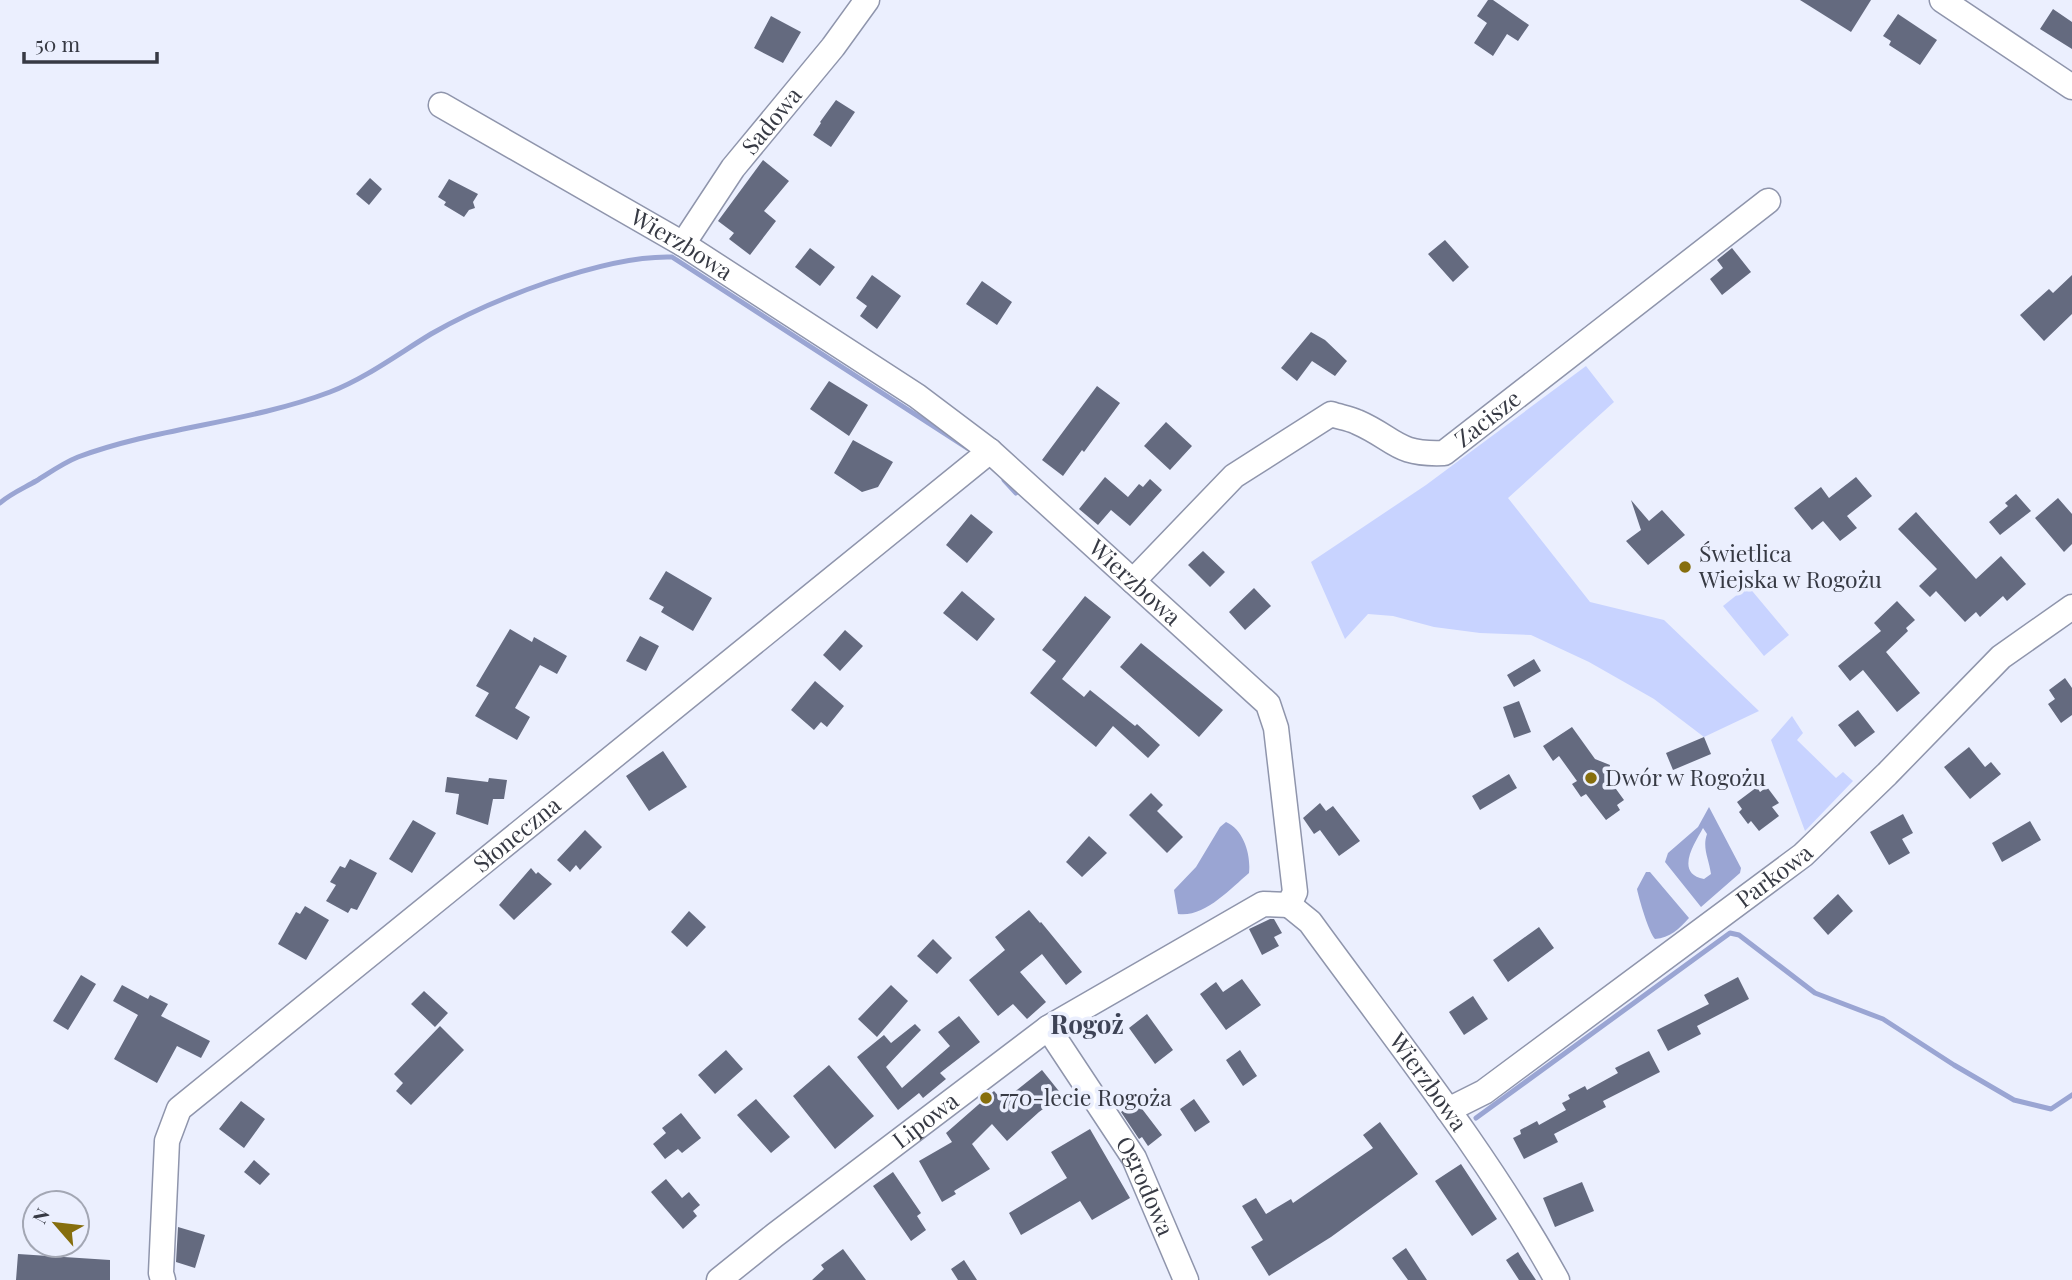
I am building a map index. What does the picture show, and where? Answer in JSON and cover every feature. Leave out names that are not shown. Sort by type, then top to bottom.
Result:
[{"type":"street","name":"Sadowa","points":[[683,244],[733,168],[833,47],[867,0]]},
{"type":"street","points":[[1942,0],[2072,87]]},
{"type":"street","name":"Wierzbowa","points":[[441,105],[683,244],[917,396],[990,451],[1268,704],[1276,728],[1295,892],[1289,905],[1310,922],[1448,1110],[1531,1233],[1557,1280]]},
{"type":"street","name":"Zacisze","points":[[1133,581],[1234,476],[1331,414],[1358,422],[1398,447],[1420,454],[1444,453],[1768,201]]},
{"type":"street","name":"Słoneczna","points":[[163,1280],[161,1273],[167,1141],[179,1109],[990,451]]},
{"type":"street","name":"Parkowa","points":[[1448,1110],[1484,1092],[1803,855],[1887,774],[2001,657],[2072,607]]},
{"type":"street","name":"Lipowa","points":[[719,1280],[1048,1028],[1264,904],[1289,905]]},
{"type":"street","name":"Ogrodowa","points":[[1048,1028],[1134,1158],[1186,1280]]},
{"type":"shaded area","points":[[1586,366],[1614,402],[1508,498],[1590,602],[1664,620],[1759,711],[1704,737],[1654,699],[1589,662],[1531,635],[1480,633],[1434,627],[1393,616],[1368,614],[1345,639],[1311,562],[1426,485]]},
{"type":"shaded area","points":[[1748,586],[1789,635],[1764,656],[1723,606]]},
{"type":"shaded area","points":[[1792,716],[1803,733],[1797,740],[1836,778],[1843,772],[1853,781],[1805,831],[1771,740]]},
{"type":"shaded area","points":[[1709,807],[1741,868],[1740,873],[1701,907],[1665,862],[1668,853],[1698,827]],"holes":[[[1703,828],[1707,834],[1706,849],[1711,874],[1704,879],[1695,876],[1688,864]]]},
{"type":"shaded area","points":[[1226,822],[1242,837],[1249,859],[1249,873],[1207,907],[1197,912],[1178,914],[1174,890],[1196,867],[1220,827]]},
{"type":"shaded area","points":[[1646,872],[1650,872],[1689,918],[1665,937],[1655,939],[1642,908],[1637,889]]},
{"type":"building","points":[[1488,0],[1493,0],[1529,25],[1518,41],[1507,34],[1493,56],[1474,43],[1487,23],[1477,16]]},
{"type":"building","points":[[1800,0],[1871,0],[1851,32]]},
{"type":"building","points":[[2053,9],[2072,22],[2072,49],[2040,29]]},
{"type":"building","points":[[1898,14],[1937,40],[1920,65],[1889,45],[1891,41],[1883,36]]},
{"type":"building","points":[[771,16],[801,32],[783,63],[754,48]]},
{"type":"building","points":[[836,100],[855,112],[831,147],[813,135]]},
{"type":"building","points":[[763,160],[789,181],[764,211],[776,221],[750,255],[729,239],[734,233],[718,221]]},
{"type":"building","points":[[370,178],[382,189],[369,205],[356,194]]},
{"type":"building","points":[[449,179],[478,194],[473,202],[475,208],[469,210],[464,217],[444,205],[446,202],[438,197]]},
{"type":"building","points":[[1445,240],[1469,267],[1453,282],[1428,254]]},
{"type":"building","points":[[810,248],[835,267],[820,286],[795,267]]},
{"type":"building","points":[[1732,248],[1751,272],[1722,295],[1710,279],[1723,268],[1717,260]]},
{"type":"building","points":[[872,275],[901,296],[877,329],[860,316],[867,306],[856,298]]},
{"type":"building","points":[[2072,275],[2072,314],[2044,341],[2020,315],[2049,289],[2053,293]]},
{"type":"building","points":[[982,281],[1012,302],[997,325],[966,304]]},
{"type":"building","points":[[1311,332],[1325,340],[1347,361],[1335,376],[1312,361],[1297,381],[1281,368]]},
{"type":"building","points":[[829,381],[868,405],[849,436],[810,409]]},
{"type":"building","points":[[1097,386],[1120,403],[1063,476],[1042,460]]},
{"type":"building","points":[[1166,422],[1192,446],[1170,470],[1144,446]]},
{"type":"building","points":[[853,440],[893,462],[878,487],[862,492],[834,473]]},
{"type":"building","points":[[1105,477],[1128,497],[1139,484],[1143,487],[1150,479],[1162,490],[1130,526],[1111,510],[1098,525],[1079,509]]},
{"type":"building","points":[[1856,477],[1872,496],[1847,516],[1857,528],[1840,541],[1823,521],[1812,530],[1794,508],[1821,487],[1829,498]]},
{"type":"building","points":[[2016,494],[2031,511],[2000,535],[1989,522],[2008,506],[2005,503]]},
{"type":"building","points":[[2058,498],[2072,514],[2072,544],[2064,552],[2035,518]]},
{"type":"building","points":[[1631,500],[1649,521],[1662,510],[1685,535],[1648,565],[1626,541],[1641,530]]},
{"type":"building","points":[[1916,512],[1976,579],[2001,556],[2026,584],[2007,601],[2003,596],[1980,617],[1976,612],[1965,622],[1936,591],[1930,597],[1919,586],[1937,569],[1898,529]]},
{"type":"building","points":[[971,514],[993,532],[967,563],[946,545]]},
{"type":"building","points":[[1203,551],[1225,572],[1210,587],[1188,565]]},
{"type":"building","points":[[666,571],[712,598],[693,631],[661,612],[664,607],[649,599]]},
{"type":"building","points":[[1254,588],[1271,606],[1245,630],[1229,612]]},
{"type":"building","points":[[962,591],[995,619],[977,641],[943,613]]},
{"type":"building","points":[[1085,596],[1111,617],[1062,679],[1084,697],[1090,690],[1135,726],[1137,724],[1160,745],[1148,758],[1113,726],[1096,747],[1030,693],[1056,661],[1042,650]]},
{"type":"building","points":[[1897,601],[1915,620],[1906,628],[1908,631],[1886,652],[1920,693],[1897,712],[1863,670],[1850,681],[1838,666],[1881,631],[1874,623]]},
{"type":"building","points":[[510,629],[532,642],[534,637],[567,656],[557,674],[540,665],[515,708],[530,717],[517,740],[475,716],[489,693],[476,686]]},
{"type":"building","points":[[845,630],[863,646],[840,671],[823,655]]},
{"type":"building","points":[[640,636],[659,646],[646,671],[626,661]]},
{"type":"building","points":[[1141,643],[1223,710],[1199,737],[1120,667]]},
{"type":"building","points":[[1534,659],[1541,671],[1514,687],[1507,675]]},
{"type":"building","points":[[2065,678],[2072,688],[2072,715],[2061,723],[2048,704],[2055,699],[2049,690]]},
{"type":"building","points":[[815,681],[844,706],[827,727],[821,722],[814,730],[791,710]]},
{"type":"building","points":[[1519,701],[1531,732],[1514,738],[1503,707]]},
{"type":"building","points":[[1858,710],[1875,732],[1855,747],[1838,725]]},
{"type":"building","name":"Dwór w Rogożu","points":[[1572,727],[1595,759],[1610,765],[1608,778],[1624,800],[1617,805],[1620,810],[1606,820],[1586,794],[1581,797],[1572,784],[1577,781],[1559,756],[1553,761],[1543,746]]},
{"type":"building","points":[[1704,737],[1711,754],[1673,770],[1666,753]]},
{"type":"building","points":[[1969,747],[1985,767],[1991,762],[2001,774],[1970,799],[1944,767]]},
{"type":"building","points":[[663,751],[687,787],[649,811],[626,776]]},
{"type":"building","points":[[1509,774],[1517,788],[1480,810],[1472,796]]},
{"type":"building","points":[[447,777],[488,782],[489,778],[507,780],[504,799],[493,799],[488,825],[456,814],[459,794],[445,792]]},
{"type":"building","points":[[1757,787],[1760,792],[1767,787],[1779,803],[1772,807],[1779,816],[1759,831],[1751,821],[1748,824],[1739,812],[1742,809],[1737,802]]},
{"type":"building","points":[[1151,793],[1163,805],[1157,811],[1183,837],[1167,853],[1129,815]]},
{"type":"building","points":[[1320,803],[1326,811],[1333,806],[1360,841],[1339,856],[1320,830],[1314,834],[1303,818]]},
{"type":"building","points":[[1903,814],[1913,833],[1902,839],[1910,853],[1889,865],[1870,832]]},
{"type":"building","points":[[413,820],[436,833],[412,873],[389,859]]},
{"type":"building","points":[[2030,821],[2041,840],[2002,862],[1992,843]]},
{"type":"building","points":[[585,830],[602,847],[580,870],[576,865],[570,872],[557,860]]},
{"type":"building","points":[[1089,836],[1107,853],[1082,877],[1066,862]]},
{"type":"building","points":[[350,859],[377,873],[357,910],[351,908],[348,913],[326,901],[336,885],[330,882],[340,866],[345,868]]},
{"type":"building","points":[[531,868],[552,884],[514,920],[499,905]]},
{"type":"building","points":[[1838,894],[1853,911],[1828,935],[1813,918]]},
{"type":"building","points":[[305,906],[329,920],[306,960],[278,944],[296,912],[300,914]]},
{"type":"building","points":[[1029,910],[1082,972],[1066,985],[1042,954],[1020,972],[1046,1002],[1027,1019],[1013,1004],[998,1016],[969,980],[1005,950],[995,937]]},
{"type":"building","points":[[689,911],[706,927],[687,947],[671,932]]},
{"type":"building","points":[[1274,919],[1282,933],[1274,937],[1279,946],[1262,955],[1249,929]]},
{"type":"building","points":[[1539,927],[1554,948],[1508,982],[1493,960]]},
{"type":"building","points":[[933,939],[952,958],[937,974],[917,956]]},
{"type":"building","points":[[81,975],[96,984],[68,1030],[53,1021]]},
{"type":"building","points":[[1738,977],[1749,999],[1697,1026],[1701,1034],[1668,1051],[1657,1030],[1709,1004],[1704,995]]},
{"type":"building","points":[[1242,979],[1261,1005],[1226,1030],[1200,994],[1216,982],[1223,992]]},
{"type":"building","points":[[122,985],[148,999],[150,995],[168,1004],[161,1016],[210,1041],[201,1058],[177,1046],[157,1083],[114,1059],[138,1015],[113,1001]]},
{"type":"building","points":[[891,985],[908,1001],[877,1037],[858,1019]]},
{"type":"building","points":[[424,991],[448,1013],[435,1027],[411,1004]]},
{"type":"building","points":[[1473,996],[1488,1019],[1464,1035],[1449,1012]]},
{"type":"building","points":[[1147,1014],[1173,1050],[1155,1064],[1129,1028]]},
{"type":"building","points":[[959,1016],[980,1042],[940,1073],[946,1079],[923,1098],[919,1093],[898,1110],[857,1057],[884,1035],[891,1043],[915,1024],[921,1030],[886,1067],[902,1088],[950,1046],[938,1032]]},
{"type":"building","points":[[440,1026],[464,1050],[411,1105],[396,1091],[403,1083],[394,1074]]},
{"type":"building","points":[[726,1050],[743,1069],[715,1094],[698,1075]]},
{"type":"building","points":[[1240,1050],[1257,1076],[1243,1086],[1226,1060]]},
{"type":"building","points":[[1649,1051],[1660,1072],[1603,1101],[1606,1107],[1554,1134],[1558,1142],[1524,1159],[1513,1138],[1521,1134],[1520,1130],[1537,1121],[1539,1125],[1566,1110],[1562,1103],[1570,1099],[1568,1095],[1585,1086],[1587,1090],[1618,1073],[1615,1068]]},
{"type":"building","points":[[829,1065],[874,1116],[835,1149],[793,1096]]},
{"type":"building","points":[[1042,1070],[1062,1095],[1007,1141],[992,1124],[972,1144],[990,1169],[954,1191],[956,1194],[942,1202],[919,1161],[952,1142],[946,1133],[994,1091],[1003,1101]]},
{"type":"building","points":[[756,1099],[790,1137],[771,1153],[737,1115]]},
{"type":"building","points":[[1194,1099],[1210,1122],[1195,1132],[1180,1109]]},
{"type":"building","points":[[241,1101],[265,1119],[244,1148],[219,1129]]},
{"type":"building","points":[[1136,1101],[1162,1135],[1148,1146],[1142,1137],[1139,1139],[1121,1112]]},
{"type":"building","points":[[681,1113],[701,1138],[682,1153],[678,1149],[665,1159],[653,1144],[666,1133],[662,1128]]},
{"type":"building","points":[[1380,1122],[1418,1174],[1331,1237],[1269,1276],[1251,1247],[1263,1240],[1242,1206],[1256,1198],[1266,1214],[1291,1199],[1293,1203],[1373,1148],[1363,1135]]},
{"type":"building","points":[[1090,1129],[1130,1198],[1092,1220],[1080,1201],[1021,1235],[1009,1213],[1067,1178],[1051,1152]]},
{"type":"building","points":[[254,1160],[270,1174],[260,1185],[244,1172]]},
{"type":"building","points":[[1461,1164],[1497,1219],[1472,1236],[1435,1181]]},
{"type":"building","points":[[893,1172],[921,1213],[917,1216],[926,1230],[911,1241],[873,1186]]},
{"type":"building","points":[[666,1179],[682,1198],[689,1192],[700,1205],[693,1211],[697,1216],[683,1229],[651,1192]]},
{"type":"building","points":[[1582,1182],[1594,1211],[1555,1227],[1543,1198]]},
{"type":"building","points":[[178,1227],[205,1235],[195,1268],[176,1262]]},
{"type":"building","points":[[1406,1248],[1427,1280],[1408,1280],[1392,1258]]},
{"type":"building","points":[[843,1249],[866,1280],[812,1280],[824,1269],[821,1265]]},
{"type":"building","points":[[1518,1252],[1536,1280],[1519,1280],[1506,1260]]},
{"type":"building","points":[[18,1254],[21,1254],[21,1259],[110,1260],[110,1280],[16,1280]]},
{"type":"building","points":[[964,1260],[977,1280],[958,1280],[951,1269]]},
{"type":"waterway","points":[[0,503],[78,457],[140,439],[267,411],[330,392],[369,373],[431,334],[484,307],[548,282],[614,263],[645,258],[672,257],[967,448]]},
{"type":"waterway","points":[[1004,480],[1016,493]]},
{"type":"waterway","points":[[1476,1118],[1730,933],[1739,935],[1815,993],[1883,1019],[2014,1100],[2051,1109],[2072,1095]]},
{"type":"place","name":"Świetlica Wiejska w Rogożu","points":[[1685,567]]},
{"type":"place","name":"Dwór w Rogożu","points":[[1591,778]]},
{"type":"place","name":"770-lecie Rogoża","points":[[986,1098]]},
{"type":"district","name":"Rogoż","points":[[1087,1025]]}]
